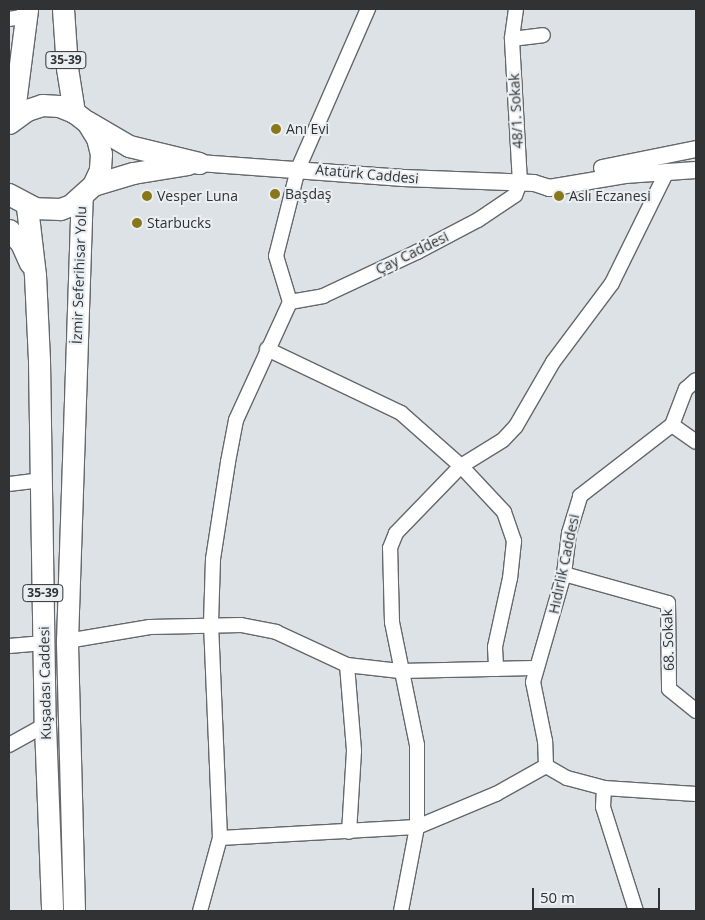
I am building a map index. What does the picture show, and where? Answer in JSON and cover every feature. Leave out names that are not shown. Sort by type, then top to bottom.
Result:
[{"type":"main road","name":"35-39","points":[[62,9],[66,68],[81,117]]},
{"type":"main road","points":[[11,121],[21,15]]},
{"type":"main road","points":[[11,121],[42,105],[81,117],[129,146],[199,163]]},
{"type":"main road","name":"İzmir Seferihisar Yolu","points":[[77,352],[88,191],[100,170],[101,154],[97,138],[81,117]]},
{"type":"main road","points":[[9,194],[27,207],[60,209],[88,191],[133,173],[199,163]]},
{"type":"main road","name":"35-39","points":[[27,207],[35,274]]},
{"type":"main road","points":[[9,230],[21,243],[35,274]]},
{"type":"main road","name":"Kuşadası Caddesi","points":[[35,274],[45,725],[52,911]]},
{"type":"main road","name":"Kuşadası Caddesi","points":[[74,911],[67,641],[77,352]]},
{"type":"street","points":[[200,911],[220,838],[216,692],[211,623],[213,560],[229,453],[236,420],[290,302],[276,256],[298,168],[368,9]]},
{"type":"street","name":"48/1. Sokak","points":[[516,9],[512,39],[527,183]]},
{"type":"street","points":[[512,39],[543,35]]},
{"type":"street","name":"Atatürk Caddesi","points":[[527,183],[696,149]]},
{"type":"street","name":"Atatürk Caddesi","points":[[199,163],[298,168],[403,178],[527,183],[549,188],[667,171],[696,170]]},
{"type":"street","points":[[401,911],[417,827],[417,745],[400,671],[392,622],[390,548],[396,533],[461,466],[503,440],[516,426],[553,362],[612,283],[667,171]]},
{"type":"street","name":"Çay Caddesi","points":[[290,302],[322,296],[417,252],[508,200],[527,183]]},
{"type":"street","points":[[267,349],[401,413],[461,466],[504,512],[514,541],[510,578],[497,631],[496,668]]},
{"type":"street","points":[[696,380],[686,390],[672,425],[696,442]]},
{"type":"street","name":"Hıdırlık Caddesi","points":[[546,766],[545,741],[533,682],[535,668],[542,657],[564,574],[569,533],[580,496],[672,425]]},
{"type":"street","points":[[9,484],[41,480]]},
{"type":"street","name":"68. Sokak","points":[[564,574],[668,603],[669,688],[696,711]]},
{"type":"street","points":[[67,641],[150,627],[211,623],[276,632],[348,665],[400,671],[535,668]]},
{"type":"street","points":[[9,646],[44,643]]},
{"type":"street","points":[[348,665],[354,751],[349,832]]},
{"type":"street","points":[[9,745],[45,725]]},
{"type":"street","points":[[220,838],[417,827],[496,794],[546,766],[567,778],[604,788],[696,794]]},
{"type":"street","points":[[604,788],[603,807],[636,911]]},
{"type":"place","name":"Anı Evi","points":[[276,129]]},
{"type":"place","name":"Başdaş","points":[[275,194]]},
{"type":"place","name":"Vesper Luna","points":[[147,196]]},
{"type":"place","name":"Aslı Eczanesi","points":[[559,196]]},
{"type":"place","name":"Starbucks","points":[[137,223]]}]
